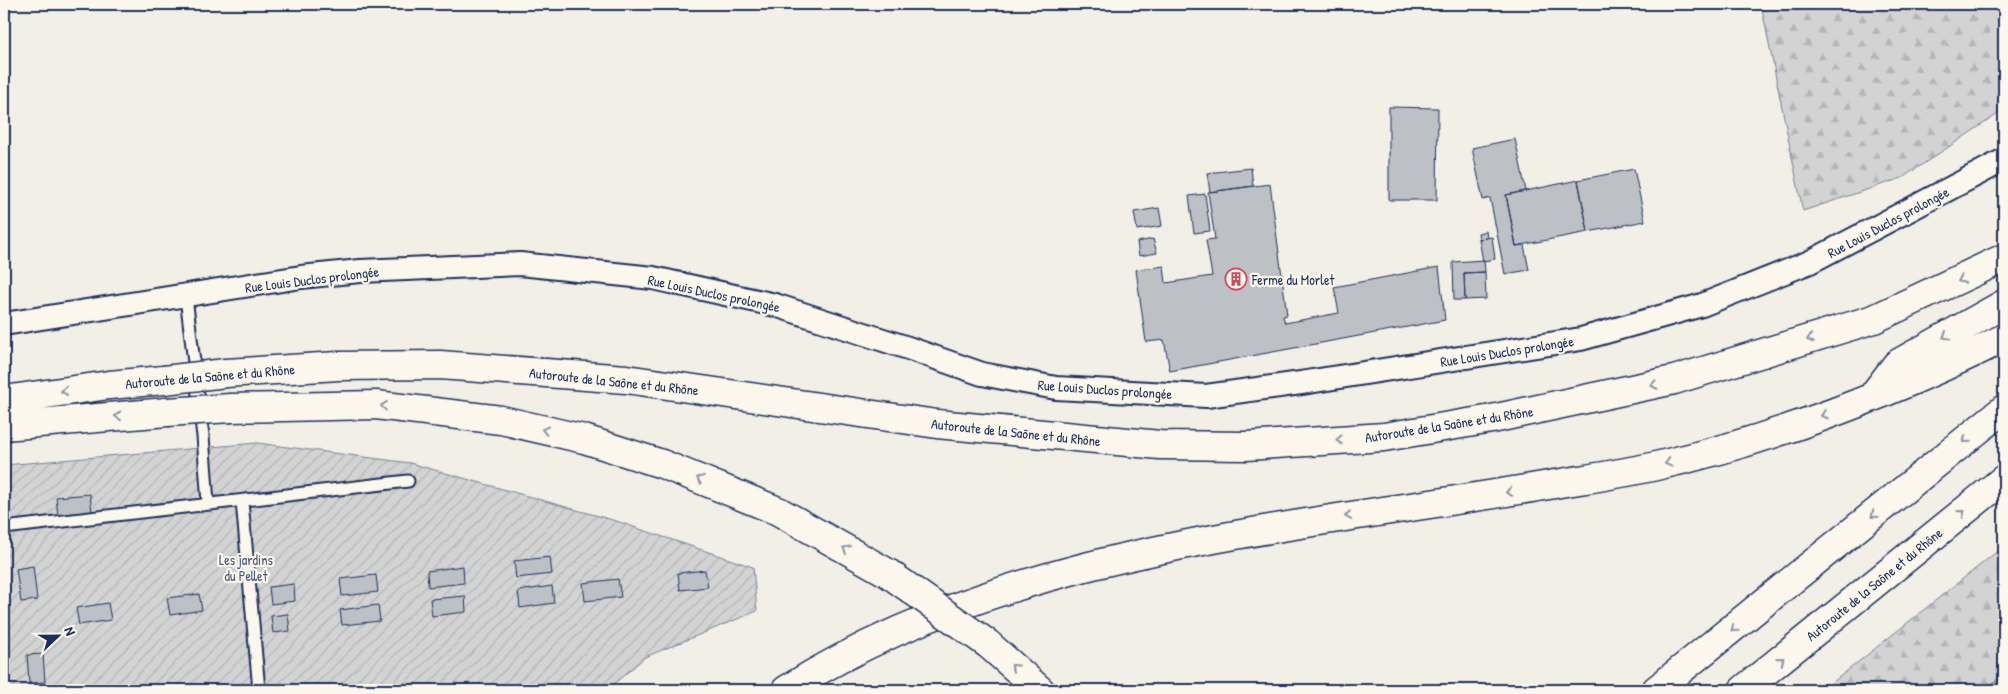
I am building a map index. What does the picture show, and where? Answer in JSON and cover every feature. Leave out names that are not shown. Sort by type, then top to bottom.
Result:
[{"type":"highway","name":"Autoroute de la Saône et du Rhône","points":[[4,400],[109,385],[226,373],[338,366],[440,365],[607,378],[938,424],[1160,445],[1246,446],[1384,437],[1492,419],[1674,380],[1874,319],[2004,258]]},
{"type":"highway","points":[[1870,399],[1897,364],[2004,304]]},
{"type":"highway","points":[[786,690],[885,636],[979,599],[1078,567],[1191,541],[1505,492],[1656,466],[1761,438],[1870,399],[2004,338]]},
{"type":"highway","points":[[4,426],[231,408],[376,406],[501,420],[584,439],[662,464],[778,511],[888,573],[988,644],[1040,690]]},
{"type":"highway","points":[[1656,690],[2004,409]]},
{"type":"highway","name":"Autoroute de la Saône et du Rhône","points":[[1744,690],[2004,479]]},
{"type":"street","name":"Rue Louis Duclos prolongée","points":[[4,324],[186,297],[301,277],[360,271],[520,264],[653,278],[775,305],[906,346],[982,374],[1056,388],[1206,396],[1311,382],[1581,339],[1702,305],[1810,262],[2004,160]]},
{"type":"lane","points":[[186,297],[203,436],[208,503]]},
{"type":"lane","points":[[4,528],[408,481]]},
{"type":"lane","points":[[242,501],[258,690]]},
{"type":"green space","points":[[1761,4],[2004,4],[2004,110],[1902,178],[1803,211]]},
{"type":"green space","name":"Les jardins du Pellet","points":[[257,443],[410,463],[616,521],[753,567],[757,611],[645,657],[607,690],[4,690],[4,465]]},
{"type":"green space","points":[[2004,546],[2004,674],[1984,690],[1823,690]]},
{"type":"water","points":[[2004,674],[2004,690],[1984,690]]},
{"type":"building","points":[[1389,107],[1438,108],[1437,200],[1389,200]]},
{"type":"building","points":[[1515,139],[1526,191],[1506,195],[1516,246],[1524,245],[1529,270],[1505,274],[1490,198],[1483,200],[1472,148]]},
{"type":"building","points":[[1251,168],[1253,186],[1210,192],[1207,173]]},
{"type":"building","points":[[1634,169],[1645,221],[1588,232],[1578,180]]},
{"type":"building","points":[[1578,180],[1588,232],[1516,246],[1506,195]]},
{"type":"building","name":"Ferme du Morlet","points":[[1270,184],[1287,315],[1283,316],[1285,323],[1339,313],[1334,287],[1439,267],[1445,320],[1170,371],[1164,340],[1146,342],[1136,270],[1164,266],[1166,283],[1212,276],[1206,240],[1215,239],[1208,192]]},
{"type":"building","points":[[1205,194],[1210,231],[1194,233],[1189,196]]},
{"type":"building","points":[[1159,208],[1162,226],[1137,230],[1134,212]]},
{"type":"building","points":[[1486,231],[1487,238],[1479,239],[1478,233]]},
{"type":"building","points":[[1492,237],[1495,259],[1483,261],[1479,239]]},
{"type":"building","points":[[1153,239],[1157,253],[1139,256],[1137,242]]},
{"type":"building","points":[[1484,260],[1485,272],[1464,273],[1465,300],[1454,300],[1453,262]]},
{"type":"building","points":[[1485,272],[1486,299],[1465,300],[1464,273]]},
{"type":"building","points":[[90,494],[92,512],[58,516],[56,497]]},
{"type":"building","points":[[550,557],[552,574],[516,578],[514,561]]},
{"type":"building","points":[[33,566],[37,600],[21,602],[16,569]]},
{"type":"building","points":[[463,566],[464,583],[428,587],[427,571]]},
{"type":"building","points":[[705,570],[708,587],[680,590],[678,573]]},
{"type":"building","points":[[376,575],[378,592],[342,596],[340,579]]},
{"type":"building","points":[[618,579],[621,597],[585,601],[583,583]]},
{"type":"building","points":[[294,584],[295,601],[271,604],[269,587]]},
{"type":"building","points":[[552,586],[554,603],[520,608],[518,591]]},
{"type":"building","points":[[199,594],[202,610],[170,615],[167,598]]},
{"type":"building","points":[[465,596],[466,612],[432,616],[430,599]]},
{"type":"building","points":[[108,603],[111,620],[79,625],[76,608]]},
{"type":"building","points":[[378,605],[380,621],[342,625],[340,610]]},
{"type":"building","points":[[288,614],[290,631],[273,633],[271,616]]},
{"type":"building","points":[[43,654],[45,682],[29,683],[27,655]]},
{"type":"building","points":[[121,686],[121,690],[87,690]]},
{"type":"place","name":"Ferme du Morlet","points":[[1236,279]]}]
